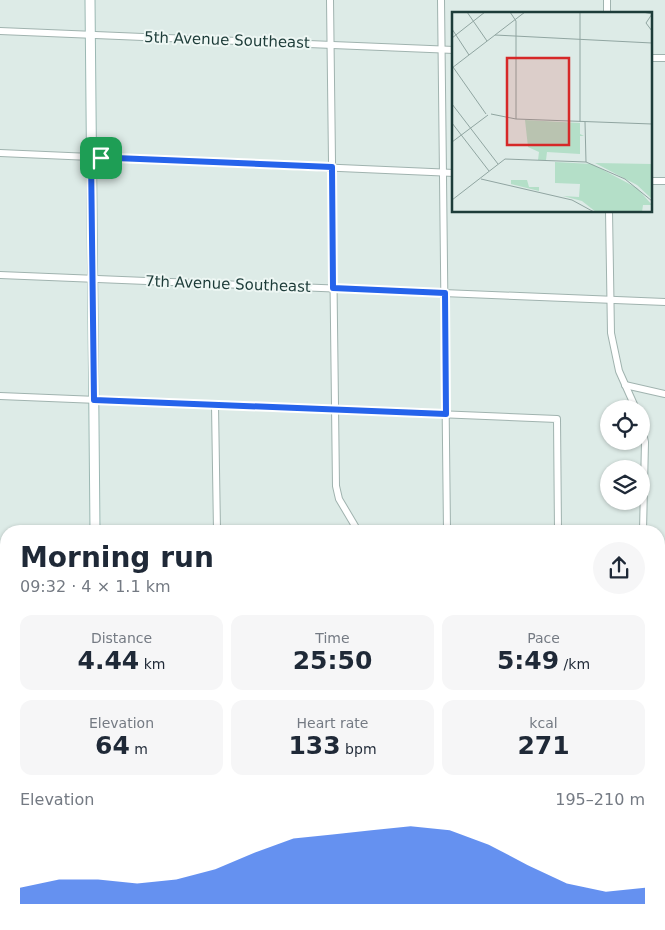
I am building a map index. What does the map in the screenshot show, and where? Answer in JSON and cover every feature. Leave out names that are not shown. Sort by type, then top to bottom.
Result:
[{"type":"street","points":[[90,0],[95,525]]},
{"type":"street","points":[[330,0],[336,486],[339,499],[354,525]]},
{"type":"street","points":[[441,0],[447,525]]},
{"type":"street","name":"5th Avenue Southeast","points":[[0,31],[452,50]]},
{"type":"street","points":[[652,58],[665,58]]},
{"type":"street","points":[[0,154],[452,173]]},
{"type":"street","points":[[652,181],[665,181]]},
{"type":"street","points":[[609,212],[611,333],[619,371],[632,400]]},
{"type":"street","name":"7th Avenue Southeast","points":[[0,275],[665,302]]},
{"type":"street","points":[[625,385],[665,394]]},
{"type":"street","points":[[0,396],[557,419],[558,525]]},
{"type":"street","points":[[215,405],[217,525]]},
{"type":"street","points":[[643,525],[645,450]]},
{"type":"route","points":[[91,157],[101,158],[332,167],[333,288],[445,293],[446,414],[94,400],[91,157]]}]
